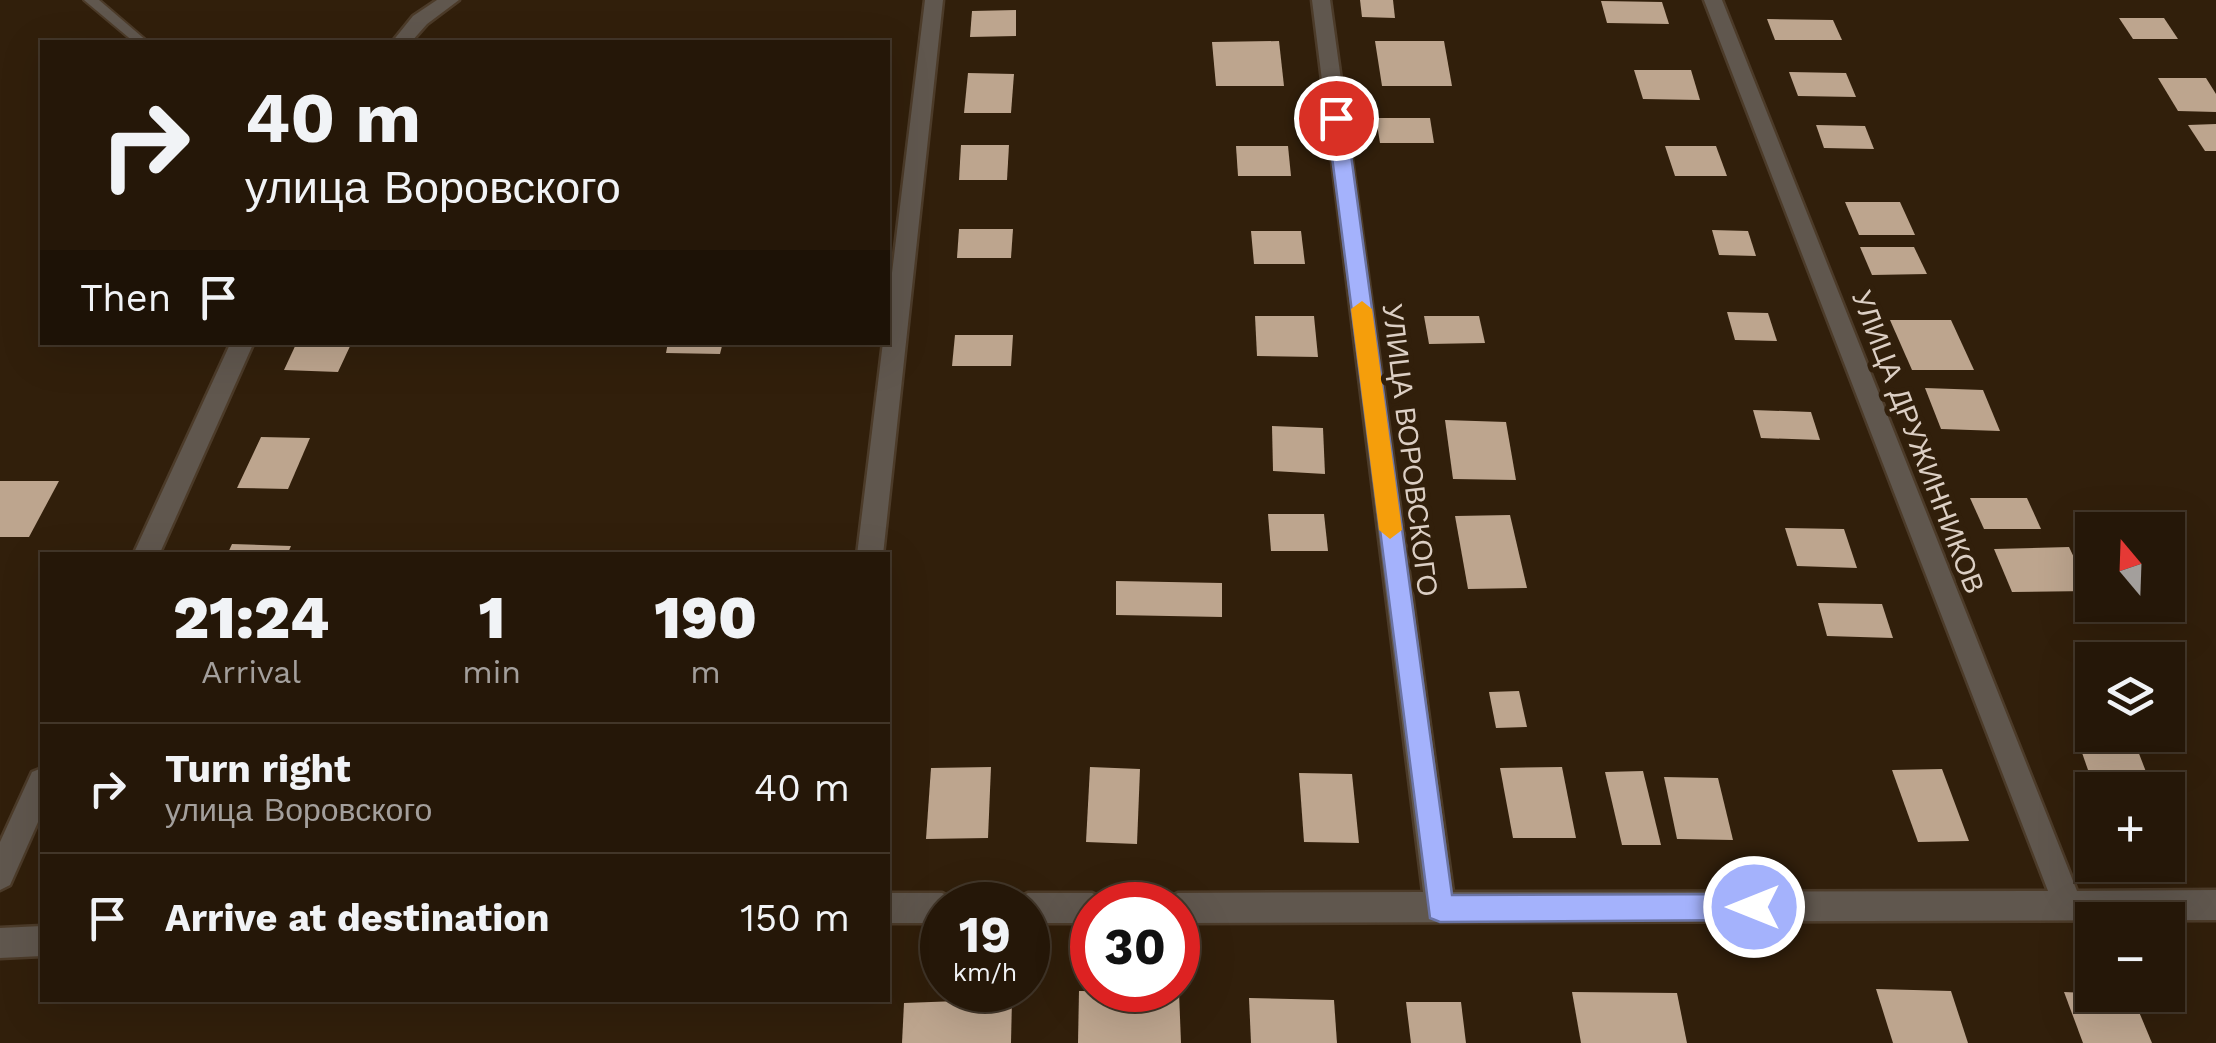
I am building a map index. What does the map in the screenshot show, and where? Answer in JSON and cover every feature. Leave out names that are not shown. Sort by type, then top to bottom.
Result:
[{"type":"street","points":[[403,40],[420,20],[450,0]]},
{"type":"street","points":[[870,552],[934,0]]},
{"type":"street","name":"УЛИЦА ВОРОВСКОГО","points":[[1321,0],[1440,908]]},
{"type":"street","name":"УЛИЦА ДРУЖИННИКОВ","points":[[1712,0],[2068,906]]},
{"type":"street","points":[[147,552],[243,345]]},
{"type":"street","points":[[0,875],[40,786]]},
{"type":"street","points":[[1200,908],[2216,905]]},
{"type":"street","points":[[890,908],[920,908]]},
{"type":"street","points":[[0,943],[40,941]]},
{"type":"lane","points":[[90,0],[140,40]]},
{"type":"building","points":[[1360,0],[1393,0],[1395,18],[1362,17]]},
{"type":"building","points":[[1601,1],[1662,2],[1669,24],[1607,23]]},
{"type":"building","points":[[1016,10],[1016,36],[970,37],[972,11]]},
{"type":"building","points":[[2119,18],[2164,18],[2178,39],[2133,39]]},
{"type":"building","points":[[1767,19],[1833,20],[1842,40],[1775,40]]},
{"type":"building","points":[[1279,41],[1284,86],[1216,86],[1212,42]]},
{"type":"building","points":[[1375,41],[1444,41],[1452,86],[1382,86]]},
{"type":"building","points":[[1634,70],[1691,70],[1700,100],[1643,99]]},
{"type":"building","points":[[1789,72],[1846,73],[1856,97],[1798,96]]},
{"type":"building","points":[[968,73],[1014,74],[1011,113],[964,113]]},
{"type":"building","points":[[2158,78],[2206,78],[2216,94],[2216,112],[2178,111]]},
{"type":"building","points":[[1376,118],[1430,118],[1434,143],[1380,143]]},
{"type":"building","points":[[2216,124],[2216,151],[2205,151],[2188,125]]},
{"type":"building","points":[[1816,125],[1865,126],[1874,149],[1824,148]]},
{"type":"building","points":[[961,145],[1009,145],[1007,180],[959,180]]},
{"type":"building","points":[[1236,146],[1288,146],[1291,176],[1238,176]]},
{"type":"building","points":[[1665,146],[1716,146],[1727,176],[1675,176]]},
{"type":"building","points":[[1845,202],[1900,202],[1915,235],[1859,235]]},
{"type":"building","points":[[959,229],[1013,229],[1011,258],[957,258]]},
{"type":"building","points":[[1712,230],[1748,231],[1756,256],[1719,255]]},
{"type":"building","points":[[1251,231],[1301,231],[1305,264],[1254,264]]},
{"type":"building","points":[[1860,247],[1914,247],[1927,274],[1872,275]]},
{"type":"building","points":[[1727,312],[1768,313],[1777,341],[1735,340]]},
{"type":"building","points":[[1255,316],[1314,316],[1318,357],[1257,356]]},
{"type":"building","points":[[1424,316],[1479,316],[1485,343],[1429,344]]},
{"type":"building","points":[[1890,320],[1951,320],[1974,370],[1912,370]]},
{"type":"building","points":[[955,335],[1013,335],[1011,366],[952,366]]},
{"type":"building","points":[[296,345],[351,345],[338,372],[284,370]]},
{"type":"building","points":[[667,345],[722,345],[720,354],[666,353]]},
{"type":"building","points":[[1925,388],[1983,390],[2000,431],[1941,429]]},
{"type":"building","points":[[1753,410],[1811,412],[1820,440],[1761,438]]},
{"type":"building","points":[[1445,420],[1506,422],[1516,480],[1453,479]]},
{"type":"building","points":[[1272,426],[1323,428],[1325,474],[1273,471]]},
{"type":"building","points":[[261,437],[310,438],[288,489],[237,488]]},
{"type":"building","points":[[0,481],[59,481],[29,537],[0,537]]},
{"type":"building","points":[[1970,498],[2027,498],[2041,529],[1984,529]]},
{"type":"building","points":[[1268,514],[1324,514],[1328,551],[1271,551]]},
{"type":"building","points":[[1510,515],[1527,588],[1468,589],[1455,516]]},
{"type":"building","points":[[1785,528],[1844,529],[1857,568],[1797,566]]},
{"type":"building","points":[[232,544],[291,546],[288,552],[228,552]]},
{"type":"building","points":[[2069,547],[2075,560],[2075,591],[2012,592],[1994,549]]},
{"type":"building","points":[[1116,581],[1222,583],[1222,617],[1116,615]]},
{"type":"building","points":[[1818,603],[1882,604],[1893,638],[1827,636]]},
{"type":"building","points":[[1519,691],[1527,727],[1496,728],[1489,692]]},
{"type":"building","points":[[2082,752],[2138,752],[2146,772],[2089,772]]},
{"type":"building","points":[[991,767],[988,838],[926,839],[931,768]]},
{"type":"building","points":[[1090,767],[1140,769],[1137,844],[1086,842]]},
{"type":"building","points":[[1562,767],[1576,838],[1513,838],[1500,768]]},
{"type":"building","points":[[1942,769],[1969,841],[1918,842],[1892,770]]},
{"type":"building","points":[[1643,771],[1661,845],[1622,845],[1605,772]]},
{"type":"building","points":[[1299,773],[1352,774],[1359,843],[1304,842]]},
{"type":"building","points":[[1664,777],[1718,778],[1733,840],[1677,839]]},
{"type":"building","points":[[1876,989],[1951,991],[1968,1043],[1893,1043]]},
{"type":"building","points":[[1572,992],[1677,993],[1687,1043],[1581,1043]]},
{"type":"building","points":[[2064,992],[2075,992],[2075,1012],[2139,1012],[2152,1043],[2083,1043]]},
{"type":"building","points":[[1249,998],[1334,1000],[1337,1043],[1251,1043]]},
{"type":"building","points":[[920,1002],[920,1012],[1012,1012],[1011,1043],[902,1043],[904,1003]]},
{"type":"building","points":[[1406,1002],[1461,1002],[1466,1043],[1411,1043]]},
{"type":"building","points":[[1079,1012],[1180,1012],[1181,1043],[1078,1043]]},
{"type":"slow traffic","points":[[1362,309],[1390,530]]},
{"type":"route","points":[[1336,118],[1440,908],[1754,907]]}]
